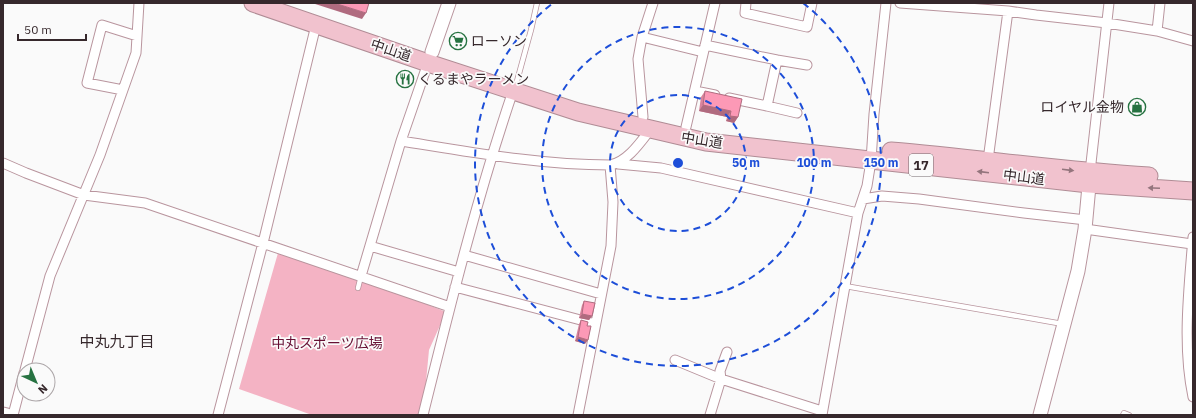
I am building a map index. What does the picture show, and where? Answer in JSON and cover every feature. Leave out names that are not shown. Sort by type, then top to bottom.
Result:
[{"type":"highway","name":"中山道","points":[[253,3],[316,25],[430,58],[515,86],[578,112],[872,155],[938,167],[1090,178],[1193,179]]},
{"type":"highway","name":"中山道","points":[[287,3],[430,58]]},
{"type":"highway","name":"中山道","points":[[646,123],[706,142],[872,155],[988,160],[1090,178],[1193,191]]},
{"type":"street","points":[[26,362],[50,276],[100,155],[136,53],[139,3]]},
{"type":"street","points":[[361,276],[401,141],[449,3]]},
{"type":"street","points":[[578,415],[611,246],[614,164],[639,144],[646,123],[638,59],[642,37],[653,3]]},
{"type":"street","points":[[686,127],[715,3]]},
{"type":"street","points":[[746,3],[745,12],[807,26],[812,3]]},
{"type":"street","points":[[675,360],[721,379],[822,413],[858,213],[867,186],[872,155],[874,114],[886,3]]},
{"type":"street","points":[[900,3],[994,6],[1008,11],[1036,16],[1107,23],[1157,31],[1193,41]]},
{"type":"street","points":[[1040,415],[1078,271],[1086,225],[1108,3]]},
{"type":"street","points":[[1157,31],[1160,3]]},
{"type":"street","points":[[988,160],[1008,11]]},
{"type":"street","points":[[123,90],[87,83],[100,32],[102,25],[137,36]]},
{"type":"street","points":[[218,415],[263,243],[316,25]]},
{"type":"street","points":[[642,37],[704,49],[807,65]]},
{"type":"street","points":[[767,106],[777,60]]},
{"type":"street","points":[[423,415],[450,306],[491,156],[515,86]]},
{"type":"street","points":[[695,91],[796,113]]},
{"type":"street","points":[[401,141],[491,156],[580,165],[614,164],[661,168],[858,213]]},
{"type":"street","points":[[3,163],[26,174],[84,195],[145,203],[450,306]]},
{"type":"street","points":[[863,199],[882,196],[919,199],[1024,213],[1086,225],[1193,240],[1188,356],[1193,397]]},
{"type":"street","points":[[370,246],[459,272]]},
{"type":"street","points":[[464,256],[601,294]]},
{"type":"street","points":[[455,287],[595,324]]},
{"type":"street","points":[[711,415],[721,379],[720,371],[727,352]]},
{"type":"street","points":[[13,415],[16,402]]},
{"type":"street","points":[[3,414],[7,415]]},
{"type":"lane","points":[[515,86],[537,3]]},
{"type":"lane","points":[[358,288],[361,276]]},
{"type":"lane","points":[[844,286],[1064,324]]},
{"type":"lane","points":[[1123,415],[1124,413],[1129,415]]},
{"type":"green space","name":"中丸スポーツ広場","points":[[278,253],[356,276],[446,312],[429,350],[425,392],[418,415],[312,415],[239,389]]},
{"type":"building","points":[[334,3],[369,3],[366,13]]},
{"type":"building","points":[[705,91],[742,99],[738,117],[730,116],[731,111],[703,105]]},
{"type":"building","points":[[584,301],[595,303],[592,316],[582,314]]},
{"type":"building","points":[[581,320],[588,322],[587,326],[591,326],[588,340],[578,337]]},
{"type":"place","name":"ローソン","points":[[458,41]]},
{"type":"place","name":"くるまやラーメン","points":[[405,79]]},
{"type":"place","name":"ロイヤル金物","points":[[1137,107]]},
{"type":"district","name":"中丸九丁目","points":[[117,341]]}]
